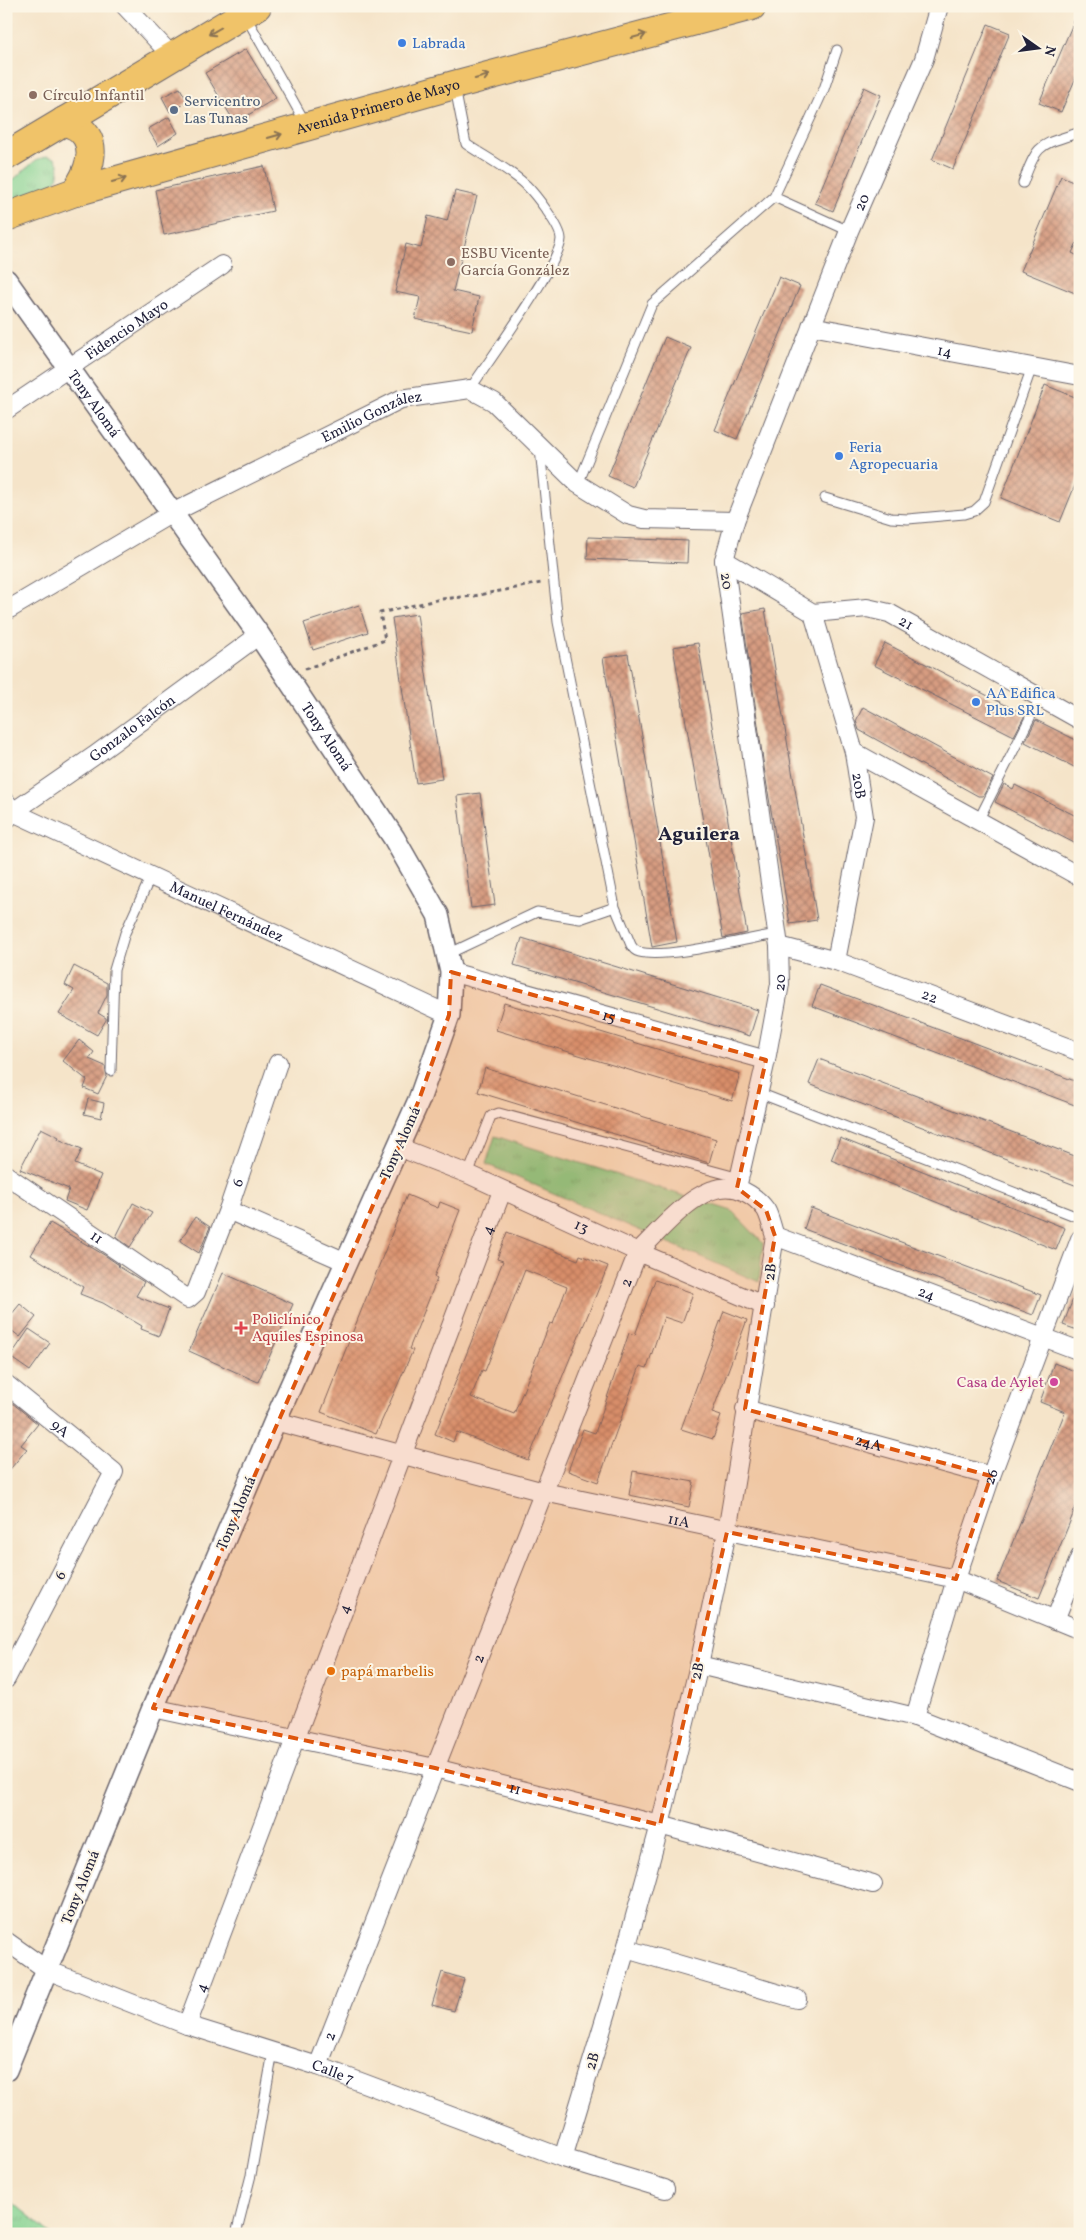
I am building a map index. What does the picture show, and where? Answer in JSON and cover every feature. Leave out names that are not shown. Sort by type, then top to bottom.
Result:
[{"type":"main road","name":"Avenida Primero de Mayo","points":[[6,217],[75,192],[308,126],[752,6]]},
{"type":"main road","points":[[10,151],[251,10]]},
{"type":"main road","points":[[64,121],[81,130],[89,143],[90,159],[86,178],[75,192]]},
{"type":"street","points":[[125,6],[172,56]]},
{"type":"street","name":"20","points":[[739,1183],[766,1060],[780,984],[778,940],[724,560],[735,521],[849,231],[924,59],[939,6]]},
{"type":"street","name":"Fidencio Mayo","points":[[6,410],[70,369],[222,265]]},
{"type":"street","name":"Tony Alomá","points":[[6,280],[259,635],[394,838],[438,914],[449,963],[450,1015],[419,1100],[275,1422],[153,1708],[6,2070]]},
{"type":"street","name":"14","points":[[812,326],[1080,376]]},
{"type":"street","points":[[470,389],[494,402],[578,484],[628,515],[636,517],[735,521]]},
{"type":"street","name":"Emilio González","points":[[6,611],[172,513],[401,399],[470,389]]},
{"type":"street","points":[[724,560],[813,614]]},
{"type":"street","name":"21","points":[[813,614],[867,608],[889,613],[1080,720]]},
{"type":"street","name":"20B","points":[[813,614],[854,752],[864,817],[836,961]]},
{"type":"street","name":"Gonzalo Falcón","points":[[8,811],[94,756],[259,635]]},
{"type":"street","points":[[854,752],[1080,877]]},
{"type":"street","name":"Manuel Fernández","points":[[8,811],[450,1015]]},
{"type":"street","name":"22","points":[[778,940],[1080,1052]]},
{"type":"street","name":"15","points":[[449,963],[766,1060]]},
{"type":"street","name":"6","points":[[188,1299],[196,1292],[228,1210],[278,1063]]},
{"type":"street","name":"13","points":[[398,1147],[468,1174],[638,1252],[765,1306]]},
{"type":"street","name":"11","points":[[6,1175],[188,1299]]},
{"type":"street","points":[[638,1252],[688,1203],[703,1194],[739,1183]]},
{"type":"street","name":"2B","points":[[563,2158],[626,1949],[660,1825],[699,1665],[727,1532],[745,1408],[765,1306],[775,1236],[766,1210],[739,1183]]},
{"type":"street","name":"4","points":[[187,2025],[502,1191]]},
{"type":"street","points":[[228,1210],[346,1262]]},
{"type":"street","name":"24","points":[[775,1236],[1080,1351]]},
{"type":"street","name":"26","points":[[915,1717],[956,1579],[991,1476],[1080,1239]]},
{"type":"street","name":"2","points":[[318,2066],[638,1252]]},
{"type":"street","name":"9A","points":[[6,1384],[114,1472]]},
{"type":"street","name":"24A","points":[[745,1408],[991,1476]]},
{"type":"street","name":"11A","points":[[275,1422],[402,1457],[544,1492],[956,1579],[1080,1630]]},
{"type":"street","name":"6","points":[[6,1678],[114,1472]]},
{"type":"street","points":[[1056,1620],[1080,1557]]},
{"type":"street","points":[[699,1665],[915,1717],[1080,1782]]},
{"type":"street","name":"11","points":[[153,1708],[435,1768],[660,1825],[873,1884]]},
{"type":"street","name":"Calle 7","points":[[6,1941],[47,1970],[187,2025],[318,2066],[563,2158],[666,2188]]},
{"type":"street","points":[[626,1949],[797,1999]]},
{"type":"lane","points":[[251,10],[308,126]]},
{"type":"lane","points":[[578,484],[652,304],[774,197],[824,89],[837,50]]},
{"type":"lane","points":[[454,85],[466,144],[526,185],[558,227],[561,239],[557,254],[516,322],[470,389]]},
{"type":"lane","points":[[1023,182],[1030,163],[1044,144],[1080,132]]},
{"type":"lane","points":[[774,197],[849,231]]},
{"type":"lane","points":[[825,498],[891,518],[908,519],[974,511],[984,502],[1032,367]]},
{"type":"lane","points":[[540,447],[558,622],[616,907],[631,946],[634,951],[641,953],[665,953],[778,940]]},
{"type":"lane","points":[[978,821],[1040,698]]},
{"type":"lane","points":[[111,1071],[114,970],[125,933],[151,876]]},
{"type":"lane","points":[[449,963],[537,912],[580,919],[616,907]]},
{"type":"lane","points":[[759,1093],[1080,1218]]},
{"type":"lane","points":[[468,1174],[491,1116],[499,1113],[739,1183]]},
{"type":"lane","points":[[236,2234],[251,2175],[272,2052]]},
{"type":"path","points":[[286,676],[385,640],[380,613],[441,599],[474,596],[554,581]]},
{"type":"highlighted area","points":[[451,972],[766,1060],[737,1188],[766,1210],[775,1236],[745,1409],[991,1476],[956,1579],[727,1532],[660,1825],[435,1768],[153,1708],[419,1100],[449,1015]]},
{"type":"green space","points":[[47,156],[55,158],[59,167],[55,183],[6,204],[6,186],[36,160]]},
{"type":"green space","points":[[495,1136],[732,1211],[763,1243],[759,1282],[486,1164]]},
{"type":"green space","points":[[6,2197],[51,2234],[6,2234]]},
{"type":"building","points":[[1080,7],[1080,68],[1061,112],[1039,103]]},
{"type":"building","points":[[988,24],[1010,33],[953,169],[932,160]]},
{"type":"building","points":[[246,49],[276,98],[235,123],[205,73]]},
{"type":"building","points":[[864,87],[881,95],[833,211],[815,203]]},
{"type":"building","points":[[180,88],[188,102],[170,112],[162,97]]},
{"type":"building","points":[[169,117],[178,133],[158,146],[148,129]]},
{"type":"building","points":[[264,166],[273,211],[164,235],[155,190]]},
{"type":"building","points":[[1061,176],[1080,184],[1080,236],[1072,253],[1080,257],[1080,295],[1021,271]]},
{"type":"building","points":[[455,191],[477,196],[453,291],[479,297],[472,331],[415,319],[420,297],[395,292],[406,244],[421,248],[428,216],[447,221]]},
{"type":"building","points":[[779,277],[800,286],[737,439],[715,430]]},
{"type":"building","points":[[665,337],[691,348],[633,487],[608,476]]},
{"type":"building","points":[[1045,385],[1080,399],[1080,473],[1060,522],[1001,498]]},
{"type":"building","points":[[588,537],[688,541],[687,563],[587,559]]},
{"type":"building","points":[[359,605],[368,632],[313,650],[304,623]]},
{"type":"building","points":[[765,609],[817,920],[790,924],[765,774],[742,613]]},
{"type":"building","points":[[417,614],[442,779],[416,783],[392,618]]},
{"type":"building","points":[[698,643],[747,933],[723,938],[673,647]]},
{"type":"building","points":[[885,643],[1025,715],[1014,736],[874,665]]},
{"type":"building","points":[[628,654],[677,942],[652,947],[603,658]]},
{"type":"building","points":[[863,707],[993,778],[983,796],[978,796],[859,730],[856,721]]},
{"type":"building","points":[[1036,720],[1080,742],[1080,770],[1025,742]]},
{"type":"building","points":[[1004,784],[1013,789],[1015,785],[1080,818],[1080,846],[995,802]]},
{"type":"building","points":[[480,793],[495,905],[471,908],[457,796]]},
{"type":"building","points":[[522,938],[758,1010],[750,1036],[514,965]]},
{"type":"building","points":[[74,966],[107,983],[107,995],[98,1013],[106,1018],[106,1020],[97,1035],[59,1014],[74,990],[65,985]]},
{"type":"building","points":[[820,985],[1080,1083],[1080,1107],[812,1006]]},
{"type":"building","points":[[504,1003],[740,1074],[732,1101],[496,1030]]},
{"type":"building","points":[[79,1040],[94,1052],[89,1059],[105,1066],[107,1076],[98,1094],[84,1088],[87,1080],[63,1061]]},
{"type":"building","points":[[819,1059],[1080,1158],[1080,1187],[809,1084]]},
{"type":"building","points":[[485,1068],[716,1139],[709,1163],[478,1092]]},
{"type":"building","points":[[88,1099],[104,1103],[101,1118],[84,1114]]},
{"type":"building","points":[[41,1128],[59,1137],[58,1139],[82,1149],[75,1164],[101,1175],[87,1210],[65,1201],[69,1189],[20,1169]]},
{"type":"building","points":[[840,1138],[1065,1228],[1056,1250],[831,1160]]},
{"type":"building","points":[[407,1195],[438,1208],[440,1202],[460,1210],[434,1277],[437,1279],[409,1349],[413,1350],[376,1434],[321,1412]]},
{"type":"building","points":[[133,1203],[152,1213],[130,1247],[116,1237]]},
{"type":"building","points":[[811,1208],[1041,1295],[1033,1315],[804,1229]]},
{"type":"building","points":[[195,1217],[210,1227],[199,1253],[180,1241]]},
{"type":"building","points":[[50,1223],[106,1256],[144,1282],[136,1296],[169,1309],[159,1336],[141,1329],[142,1326],[103,1303],[80,1294],[83,1287],[31,1255]]},
{"type":"building","points":[[507,1232],[578,1260],[580,1255],[608,1266],[528,1460],[457,1432],[453,1442],[435,1434],[503,1261],[497,1259]],"holes":[[[525,1270],[567,1287],[553,1324],[550,1323],[514,1414],[471,1397],[482,1370],[485,1371]]]},
{"type":"building","name":"Policlínico Aquiles Espinosa","points":[[223,1273],[293,1304],[258,1382],[189,1351]]},
{"type":"building","points":[[655,1280],[693,1293],[682,1323],[664,1317],[647,1368],[640,1366],[598,1482],[568,1471],[583,1429],[595,1433],[629,1333],[635,1335]]},
{"type":"building","points":[[1078,1286],[1080,1286],[1080,1331],[1063,1325]]},
{"type":"building","points":[[20,1304],[36,1317],[20,1337],[6,1326],[6,1321]]},
{"type":"building","points":[[724,1311],[747,1320],[712,1413],[721,1416],[713,1439],[681,1429]]},
{"type":"building","points":[[29,1329],[50,1343],[30,1371],[10,1357]]},
{"type":"building","points":[[1054,1363],[1080,1373],[1080,1497],[1039,1598],[997,1581],[1065,1412],[1040,1402]]},
{"type":"building","points":[[6,1398],[38,1424],[21,1445],[27,1449],[6,1474]]},
{"type":"building","points":[[633,1471],[694,1482],[689,1507],[629,1495]]},
{"type":"building","points":[[442,1972],[464,1979],[454,2011],[432,2005]]},
{"type":"place","name":"Labrada","points":[[402,43]]},
{"type":"place","name":"Círculo Infantil","points":[[33,95]]},
{"type":"place","name":"Servicentro Las Tunas","points":[[174,110]]},
{"type":"place","name":"ESBU Vicente García González","points":[[451,262]]},
{"type":"place","name":"Feria Agropecuaria","points":[[839,456]]},
{"type":"place","name":"AA Edifica Plus SRL","points":[[976,702]]},
{"type":"place","name":"Policlínico Aquiles Espinosa","points":[[241,1328]]},
{"type":"place","name":"Casa de Aylet","points":[[1054,1382]]},
{"type":"place","name":"papá marbelis","points":[[331,1671]]},
{"type":"district","name":"Aguilera","points":[[699,833]]}]
